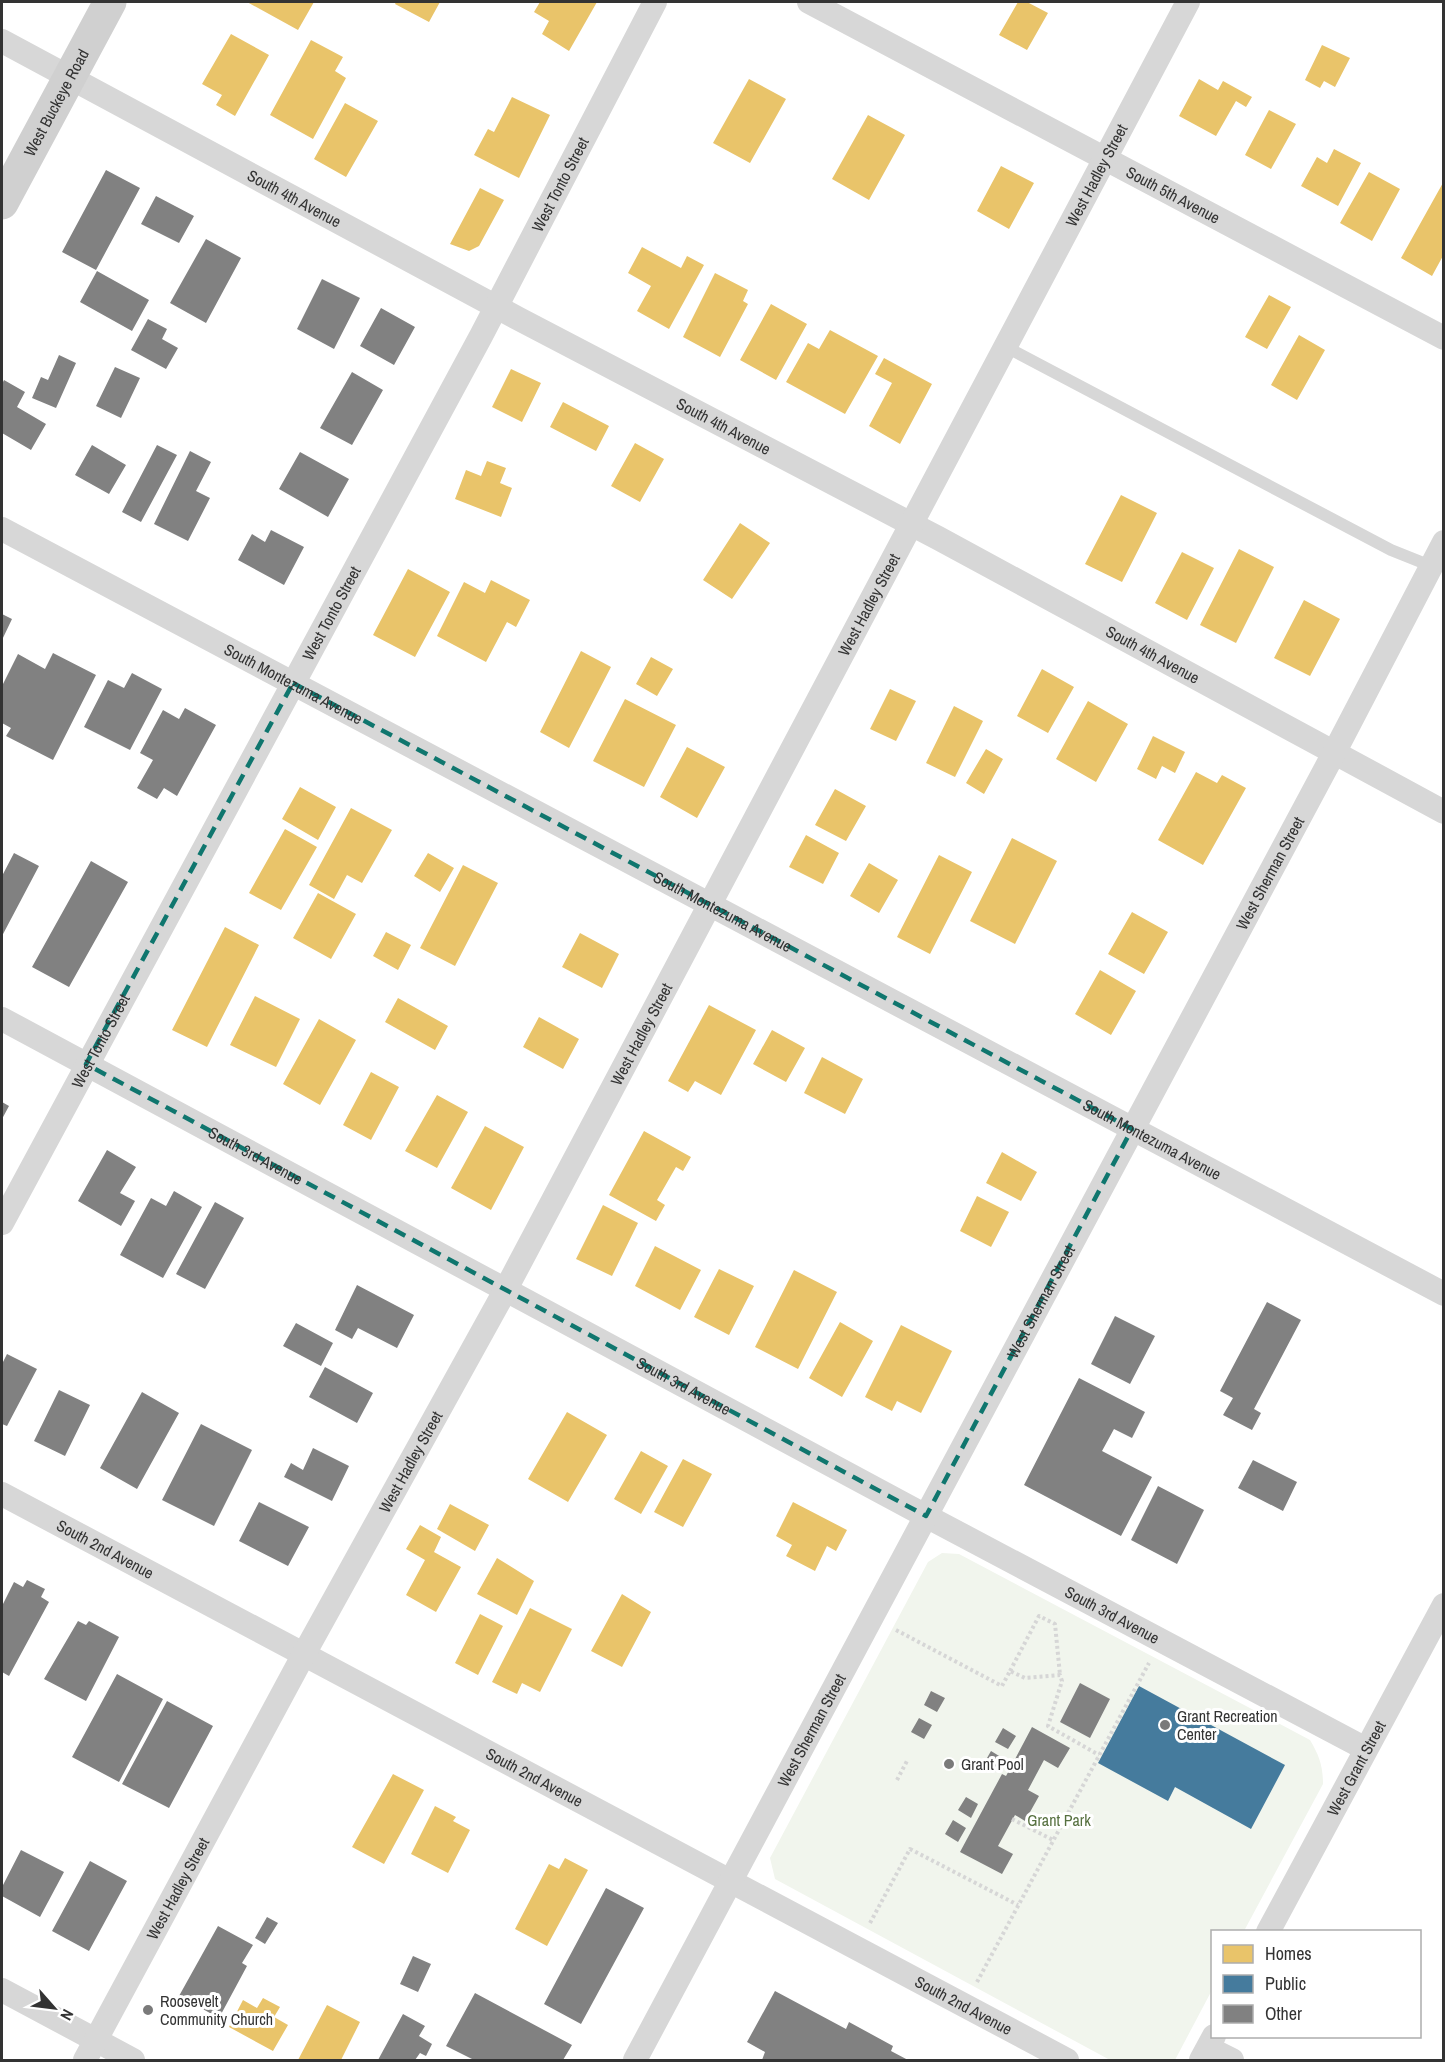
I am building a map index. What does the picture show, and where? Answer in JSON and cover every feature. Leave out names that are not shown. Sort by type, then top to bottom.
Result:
[{"type":"main road","name":"West Buckeye Road","points":[[2,203],[110,2]]},
{"type":"street","name":"West Tonto Street","points":[[2,1222],[497,307],[655,2]]},
{"type":"street","name":"South 5th Avenue","points":[[808,2],[1107,157],[1443,338]]},
{"type":"street","name":"West Hadley Street","points":[[91,2050],[304,1654],[506,1289],[1188,2]]},
{"type":"street","name":"South 4th Avenue","points":[[2,40],[497,307],[912,524],[1443,812]]},
{"type":"street","name":"South Montezuma Avenue","points":[[2,529],[1443,1294]]},
{"type":"street","name":"West Sherman Street","points":[[635,2061],[1334,753],[1443,542]]},
{"type":"street","name":"South 3rd Avenue","points":[[2,1019],[926,1516],[1366,1749]]},
{"type":"street","name":"South 2nd Avenue","points":[[2,1494],[731,1880],[1067,2061]]},
{"type":"street","name":"West Grant Street","points":[[1270,1930],[1443,1605]]},
{"type":"street","points":[[2,1990],[91,2050],[133,2061]]},
{"type":"street","points":[[1208,2048],[1232,2061]]},
{"type":"lane","points":[[1006,346],[1391,550],[1431,566]]},
{"type":"path","points":[[896,1630],[1002,1686],[1039,1616],[1055,1624],[1062,1681],[1048,1726],[1099,1755]]},
{"type":"path","points":[[977,1982],[1150,1661]]},
{"type":"path","points":[[1010,1671],[1025,1678],[1060,1675]]},
{"type":"path","points":[[897,1780],[908,1759]]},
{"type":"path","points":[[1012,1819],[1053,1840]]},
{"type":"path","points":[[870,1923],[910,1849],[1018,1905]]},
{"type":"highlighted area","points":[[293,683],[1132,1129],[926,1516],[86,1064]]},
{"type":"green space","name":"Grant Park","points":[[942,1553],[959,1554],[1310,1740],[1316,1751],[1323,1784],[1245,1930],[1211,1930],[1211,1992],[1175,2060],[1110,2060],[775,1879],[770,1858],[928,1562]]},
{"type":"building: Homes","points":[[247,2],[314,2],[298,30]]},
{"type":"building: Homes","points":[[396,2],[440,2],[429,22],[395,4]]},
{"type":"building: Homes","points":[[540,2],[597,2],[569,51],[542,34],[549,21],[534,12]]},
{"type":"building: Homes","points":[[1018,2],[1027,2],[1048,13],[1027,50],[999,35]]},
{"type":"building: Homes","points":[[231,34],[269,55],[235,116],[216,105],[222,95],[202,84]]},
{"type":"building: Homes","points":[[311,40],[343,57],[335,71],[346,78],[313,139],[270,115]]},
{"type":"building: Homes","points":[[1322,45],[1350,58],[1335,87],[1324,81],[1320,88],[1305,80]]},
{"type":"building: Homes","points":[[749,79],[786,99],[750,163],[713,143]]},
{"type":"building: Homes","points":[[1199,79],[1218,90],[1223,81],[1252,97],[1246,107],[1236,101],[1216,136],[1179,116]]},
{"type":"building: Homes","points":[[512,97],[550,115],[519,178],[474,155],[488,129],[494,132]]},
{"type":"building: Homes","points":[[345,103],[378,121],[346,177],[314,159]]},
{"type":"building: Homes","points":[[1269,110],[1296,124],[1271,169],[1245,155]]},
{"type":"building: Homes","points":[[868,115],[905,135],[869,200],[832,179]]},
{"type":"building: Homes","points":[[1334,149],[1361,163],[1338,206],[1301,186],[1317,157],[1327,163]]},
{"type":"building: Homes","points":[[1001,166],[1034,183],[1009,229],[977,211]]},
{"type":"building: Homes","points":[[1369,172],[1400,189],[1372,241],[1340,223]]},
{"type":"building: Homes","points":[[1444,181],[1444,254],[1432,276],[1401,258]]},
{"type":"building: Homes","points":[[480,188],[504,200],[479,246],[469,251],[450,244]]},
{"type":"building: Homes","points":[[642,247],[681,268],[687,256],[704,265],[669,329],[637,311],[651,286],[628,273]]},
{"type":"building: Homes","points":[[715,273],[748,290],[743,301],[748,304],[720,357],[683,337]]},
{"type":"building: Homes","points":[[1269,295],[1291,307],[1267,349],[1245,337]]},
{"type":"building: Homes","points":[[771,304],[807,324],[776,380],[740,360]]},
{"type":"building: Homes","points":[[830,330],[878,356],[845,414],[786,382],[808,343],[819,349]]},
{"type":"building: Homes","points":[[1299,335],[1325,350],[1297,400],[1271,385]]},
{"type":"building: Homes","points":[[884,358],[932,384],[900,444],[869,426],[892,383],[875,374]]},
{"type":"building: Homes","points":[[511,369],[541,383],[522,422],[492,407]]},
{"type":"building: Homes","points":[[563,402],[609,426],[596,451],[550,427]]},
{"type":"building: Homes","points":[[635,443],[664,459],[640,502],[611,486]]},
{"type":"building: Homes","points":[[487,461],[506,468],[500,483],[512,488],[501,517],[455,499],[466,470],[481,476]]},
{"type":"building: Homes","points":[[1121,495],[1157,513],[1122,582],[1085,564]]},
{"type":"building: Homes","points":[[740,523],[770,543],[732,599],[703,580]]},
{"type":"building: Homes","points":[[1239,549],[1274,567],[1236,643],[1200,625]]},
{"type":"building: Homes","points":[[1182,552],[1214,568],[1187,620],[1155,603]]},
{"type":"building: Homes","points":[[408,569],[450,592],[415,657],[373,635]]},
{"type":"building: Homes","points":[[491,580],[530,600],[516,627],[507,622],[486,662],[437,636],[464,582],[485,593]]},
{"type":"building: Homes","points":[[1304,600],[1340,619],[1310,676],[1274,658]]},
{"type":"building: Homes","points":[[581,651],[611,667],[569,748],[540,732]]},
{"type":"building: Homes","points":[[651,657],[673,669],[657,696],[636,684]]},
{"type":"building: Homes","points":[[1042,669],[1074,687],[1048,733],[1017,716]]},
{"type":"building: Homes","points":[[890,689],[916,701],[896,741],[870,729]]},
{"type":"building: Homes","points":[[625,699],[676,725],[644,787],[593,761]]},
{"type":"building: Homes","points":[[1088,701],[1128,724],[1096,782],[1056,759]]},
{"type":"building: Homes","points":[[954,706],[983,721],[955,777],[926,763]]},
{"type":"building: Homes","points":[[1153,736],[1185,752],[1175,773],[1162,766],[1156,779],[1137,769]]},
{"type":"building: Homes","points":[[687,747],[725,767],[697,818],[660,797]]},
{"type":"building: Homes","points":[[986,749],[1003,759],[984,794],[966,783]]},
{"type":"building: Homes","points":[[1196,772],[1217,783],[1222,775],[1246,788],[1203,865],[1158,840]]},
{"type":"building: Homes","points":[[300,787],[336,807],[318,840],[282,819]]},
{"type":"building: Homes","points":[[835,789],[866,806],[846,841],[815,825]]},
{"type":"building: Homes","points":[[351,808],[392,830],[362,883],[347,875],[334,899],[309,885]]},
{"type":"building: Homes","points":[[285,829],[317,847],[281,910],[249,893]]},
{"type":"building: Homes","points":[[806,835],[839,853],[823,884],[789,867]]},
{"type":"building: Homes","points":[[1012,838],[1057,861],[1015,944],[970,921]]},
{"type":"building: Homes","points":[[428,853],[454,868],[440,892],[414,876]]},
{"type":"building: Homes","points":[[939,855],[972,872],[930,954],[897,937]]},
{"type":"building: Homes","points":[[869,863],[898,880],[879,913],[850,896]]},
{"type":"building: Homes","points":[[463,865],[498,883],[455,966],[420,948]]},
{"type":"building: Homes","points":[[318,893],[356,914],[331,959],[293,938]]},
{"type":"building: Homes","points":[[1132,912],[1168,932],[1144,974],[1108,954]]},
{"type":"building: Homes","points":[[225,927],[259,945],[207,1047],[172,1030]]},
{"type":"building: Homes","points":[[386,932],[411,945],[398,970],[373,956]]},
{"type":"building: Homes","points":[[580,933],[619,954],[602,988],[562,967]]},
{"type":"building: Homes","points":[[1100,970],[1136,991],[1111,1035],[1075,1014]]},
{"type":"building: Homes","points":[[255,996],[300,1019],[276,1067],[230,1045]]},
{"type":"building: Homes","points":[[398,998],[448,1026],[435,1050],[385,1022]]},
{"type":"building: Homes","points":[[709,1005],[756,1030],[721,1095],[695,1081],[688,1092],[668,1081]]},
{"type":"building: Homes","points":[[539,1017],[579,1039],[563,1069],[523,1047]]},
{"type":"building: Homes","points":[[319,1019],[356,1040],[320,1105],[283,1084]]},
{"type":"building: Homes","points":[[772,1030],[805,1048],[786,1082],[753,1064]]},
{"type":"building: Homes","points":[[822,1057],[863,1079],[845,1114],[804,1093]]},
{"type":"building: Homes","points":[[371,1072],[399,1087],[371,1140],[343,1125]]},
{"type":"building: Homes","points":[[437,1095],[468,1112],[437,1168],[405,1151]]},
{"type":"building: Homes","points":[[485,1126],[524,1147],[491,1210],[451,1188]]},
{"type":"building: Homes","points":[[644,1131],[691,1157],[683,1171],[676,1167],[657,1200],[665,1205],[656,1221],[609,1195]]},
{"type":"building: Homes","points":[[1002,1152],[1037,1172],[1021,1201],[986,1183]]},
{"type":"building: Homes","points":[[977,1196],[1009,1212],[991,1247],[960,1231]]},
{"type":"building: Homes","points":[[603,1205],[638,1223],[612,1276],[576,1259]]},
{"type":"building: Homes","points":[[655,1246],[701,1270],[680,1310],[635,1286]]},
{"type":"building: Homes","points":[[719,1269],[754,1286],[729,1335],[694,1317]]},
{"type":"building: Homes","points":[[794,1270],[837,1292],[798,1369],[755,1347]]},
{"type":"building: Homes","points":[[840,1322],[873,1341],[842,1397],[809,1378]]},
{"type":"building: Homes","points":[[901,1325],[952,1351],[921,1413],[897,1401],[892,1411],[865,1397]]},
{"type":"building: Homes","points":[[567,1412],[607,1435],[568,1502],[528,1479]]},
{"type":"building: Homes","points":[[641,1451],[668,1466],[641,1514],[614,1499]]},
{"type":"building: Homes","points":[[683,1459],[712,1474],[683,1527],[654,1512]]},
{"type":"building: Homes","points":[[793,1502],[847,1530],[836,1551],[827,1546],[815,1571],[786,1556],[792,1545],[776,1536]]},
{"type":"building: Homes","points":[[450,1504],[489,1525],[475,1551],[437,1529]]},
{"type":"building: Homes","points":[[420,1525],[441,1537],[434,1552],[461,1567],[436,1612],[406,1595],[425,1560],[406,1549]]},
{"type":"building: Homes","points":[[497,1558],[534,1581],[517,1615],[477,1594]]},
{"type":"building: Homes","points":[[622,1594],[651,1612],[622,1667],[591,1651]]},
{"type":"building: Homes","points":[[530,1608],[572,1629],[540,1692],[522,1683],[517,1694],[492,1682]]},
{"type":"building: Homes","points":[[480,1614],[503,1626],[478,1675],[455,1663]]},
{"type":"building: Homes","points":[[393,1774],[424,1790],[384,1864],[352,1847]]},
{"type":"building: Homes","points":[[435,1806],[456,1817],[453,1821],[470,1830],[448,1873],[411,1854]]},
{"type":"building: Homes","points":[[565,1858],[588,1870],[547,1946],[515,1929],[549,1864],[559,1869]]},
{"type":"building: Homes","points":[[263,1998],[280,2007],[274,2017],[288,2025],[273,2051],[229,2027],[243,2000],[257,2008]]},
{"type":"building: Homes","points":[[327,2005],[360,2022],[341,2060],[298,2060]]},
{"type":"building: Public","name":"Grant Recreation Center","points":[[1139,1686],[1285,1765],[1251,1829],[1175,1787],[1168,1801],[1098,1763]]},
{"type":"building: Other","points":[[106,170],[140,188],[96,270],[62,252]]},
{"type":"building: Other","points":[[156,196],[194,216],[179,243],[141,224]]},
{"type":"building: Other","points":[[206,239],[241,258],[206,323],[170,303]]},
{"type":"building: Other","points":[[97,271],[149,300],[132,331],[80,302]]},
{"type":"building: Other","points":[[322,279],[360,298],[334,349],[297,329]]},
{"type":"building: Other","points":[[381,308],[415,327],[394,365],[360,346]]},
{"type":"building: Other","points":[[148,319],[167,329],[162,339],[178,348],[166,369],[131,350]]},
{"type":"building: Other","points":[[59,355],[76,363],[56,408],[32,398],[41,377],[48,380]]},
{"type":"building: Other","points":[[115,367],[140,378],[121,418],[96,406]]},
{"type":"building: Other","points":[[352,372],[383,390],[352,445],[320,428]]},
{"type":"building: Other","points":[[4,380],[25,392],[17,407],[46,424],[31,450],[2,433],[2,384]]},
{"type":"building: Other","points":[[92,445],[126,465],[109,494],[75,475]]},
{"type":"building: Other","points":[[157,445],[177,455],[141,522],[122,512]]},
{"type":"building: Other","points":[[190,451],[211,462],[196,491],[210,498],[188,541],[154,524]]},
{"type":"building: Other","points":[[300,452],[349,479],[328,517],[279,489]]},
{"type":"building: Other","points":[[271,530],[304,547],[284,585],[238,560],[252,534],[265,542]]},
{"type":"building: Other","points":[[2,614],[12,619],[2,640]]},
{"type":"building: Other","points":[[53,653],[96,675],[53,760],[6,736],[11,728],[2,723],[2,686],[18,654],[45,669]]},
{"type":"building: Other","points":[[132,673],[162,689],[130,750],[84,727],[108,680],[124,688]]},
{"type":"building: Other","points":[[185,708],[216,725],[177,796],[164,788],[157,799],[137,788],[153,760],[140,753],[163,710],[179,719]]},
{"type":"building: Other","points":[[14,853],[39,866],[2,936],[2,876]]},
{"type":"building: Other","points":[[91,861],[128,882],[69,987],[32,967]]},
{"type":"building: Other","points":[[2,1102],[9,1106],[2,1119]]},
{"type":"building: Other","points":[[107,1150],[136,1167],[120,1193],[135,1201],[121,1226],[78,1201]]},
{"type":"building: Other","points":[[174,1191],[202,1207],[163,1278],[120,1255],[151,1198],[166,1206]]},
{"type":"building: Other","points":[[215,1202],[244,1218],[205,1289],[176,1274]]},
{"type":"building: Other","points":[[357,1285],[414,1315],[397,1348],[358,1328],[352,1339],[335,1330]]},
{"type":"building: Other","points":[[1267,1302],[1301,1320],[1254,1409],[1261,1413],[1252,1430],[1223,1415],[1233,1398],[1220,1391]]},
{"type":"building: Other","points":[[1115,1316],[1155,1336],[1130,1384],[1091,1364]]},
{"type":"building: Other","points":[[296,1323],[333,1343],[321,1366],[283,1346]]},
{"type":"building: Other","points":[[7,1354],[37,1369],[7,1426],[2,1424],[2,1364]]},
{"type":"building: Other","points":[[325,1367],[373,1393],[357,1423],[309,1397]]},
{"type":"building: Other","points":[[1079,1378],[1145,1412],[1132,1438],[1114,1429],[1102,1451],[1152,1477],[1121,1536],[1024,1485]]},
{"type":"building: Other","points":[[59,1390],[90,1405],[65,1456],[34,1441]]},
{"type":"building: Other","points":[[142,1392],[179,1413],[137,1489],[100,1468]]},
{"type":"building: Other","points":[[201,1424],[252,1450],[214,1526],[162,1500]]},
{"type":"building: Other","points":[[313,1448],[349,1466],[332,1501],[284,1477],[291,1463],[303,1470]]},
{"type":"building: Other","points":[[1253,1460],[1297,1482],[1283,1511],[1238,1488]]},
{"type":"building: Other","points":[[1158,1486],[1204,1510],[1177,1564],[1131,1540]]},
{"type":"building: Other","points":[[259,1502],[309,1527],[288,1566],[239,1541]]},
{"type":"building: Other","points":[[27,1580],[45,1589],[41,1597],[49,1602],[9,1676],[2,1672],[2,1606],[14,1582],[23,1587]]},
{"type":"building: Other","points":[[78,1621],[86,1625],[89,1621],[119,1637],[86,1701],[44,1679]]},
{"type":"building: Other","points":[[117,1674],[163,1699],[119,1782],[72,1757]]},
{"type":"building: Other","points":[[1080,1683],[1110,1699],[1090,1738],[1060,1722]]},
{"type":"building: Other","points":[[931,1691],[945,1698],[937,1712],[924,1705]]},
{"type":"building: Other","points":[[167,1701],[213,1726],[169,1808],[122,1784]]},
{"type":"building: Other","points":[[919,1718],[932,1725],[924,1739],[911,1732]]},
{"type":"building: Other","points":[[1032,1727],[1070,1748],[1058,1768],[1044,1760],[1028,1790],[1039,1796],[1025,1821],[1015,1815],[998,1846],[1013,1854],[1002,1874],[960,1852],[1002,1774],[1006,1776]]},
{"type":"building: Other","points":[[1003,1728],[1016,1736],[1008,1749],[995,1742]]},
{"type":"building: Other","points":[[991,1751],[1004,1759],[996,1772],[983,1765]]},
{"type":"building: Other","points":[[966,1797],[978,1804],[971,1818],[958,1810]]},
{"type":"building: Other","points":[[953,1820],[966,1828],[958,1842],[945,1834]]},
{"type":"building: Other","points":[[21,1850],[64,1872],[40,1917],[2,1896],[2,1887]]},
{"type":"building: Other","points":[[90,1861],[127,1881],[89,1951],[52,1931]]},
{"type":"building: Other","points":[[606,1888],[644,1908],[581,2024],[544,2004]]},
{"type":"building: Other","points":[[267,1917],[278,1923],[265,1944],[255,1938]]},
{"type":"building: Other","points":[[218,1926],[253,1945],[242,1963],[247,1966],[219,2018],[179,1996]]},
{"type":"building: Other","points":[[413,1956],[431,1964],[418,1992],[400,1984]]},
{"type":"building: Other","points":[[775,1991],[846,2029],[849,2022],[893,2046],[891,2051],[908,2060],[762,2060],[765,2052],[747,2042]]},
{"type":"building: Other","points":[[475,1993],[572,2045],[563,2060],[474,2060],[446,2046]]},
{"type":"building: Other","points":[[403,2014],[425,2026],[419,2036],[432,2044],[426,2056],[420,2053],[415,2060],[378,2060]]},
{"type":"place","name":"Grant Recreation Center","points":[[1165,1725]]},
{"type":"place","name":"Grant Pool","points":[[949,1764]]},
{"type":"place","name":"Roosevelt Community Church","points":[[148,2010]]}]
